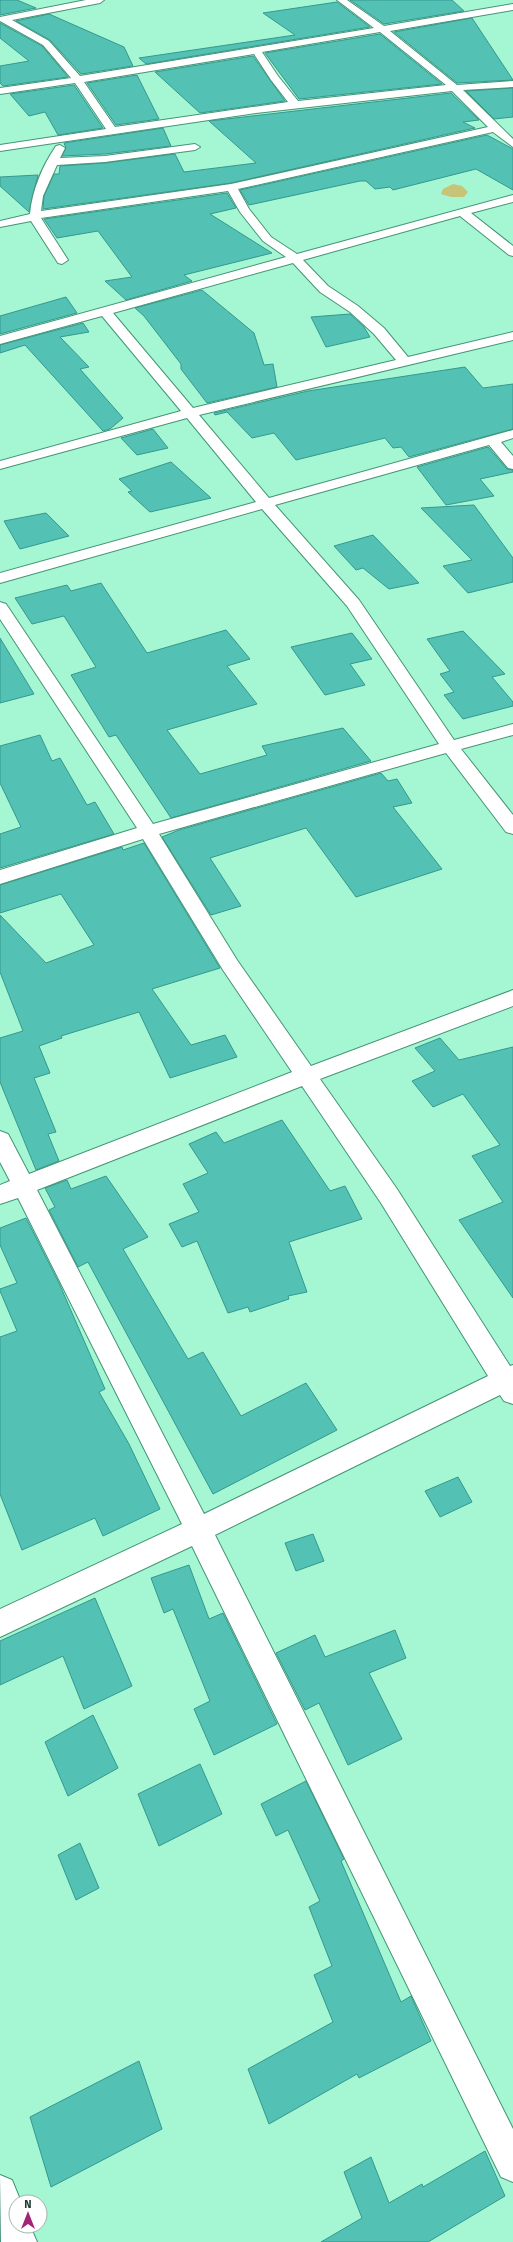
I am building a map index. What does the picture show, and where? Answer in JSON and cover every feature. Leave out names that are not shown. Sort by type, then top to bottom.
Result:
[{"type":"street","points":[[100,0],[3,19],[46,43],[78,80],[112,130]]},
{"type":"street","points":[[341,0],[385,30],[454,87],[494,128],[513,144]]},
{"type":"street","points":[[470,4],[480,13]]},
{"type":"street","points":[[0,91],[78,80],[385,30],[513,7]]},
{"type":"street","points":[[256,50],[274,78],[296,105]]},
{"type":"street","points":[[0,148],[112,130],[296,105],[454,87],[513,84]]},
{"type":"street","points":[[0,224],[35,218],[58,211],[231,187],[494,128]]},
{"type":"street","points":[[62,260],[35,218],[37,196],[52,162],[66,138]]},
{"type":"street","points":[[52,162],[105,159],[195,147]]},
{"type":"street","points":[[231,187],[244,210],[266,239],[294,257],[324,289],[354,309],[379,331],[404,361]]},
{"type":"street","points":[[0,340],[294,257],[513,198]]},
{"type":"street","points":[[461,211],[513,252]]},
{"type":"street","points":[[104,310],[265,503],[353,603],[451,748],[513,828]]},
{"type":"street","points":[[0,464],[189,413],[513,336]]},
{"type":"street","points":[[0,578],[513,434]]},
{"type":"street","points":[[492,440],[513,465]]},
{"type":"street","points":[[0,607],[148,831],[230,965],[389,1196],[510,1383],[0,1623]]},
{"type":"street","points":[[0,877],[148,831],[451,748],[513,729]]},
{"type":"street","points":[[12,1191],[306,1076],[513,998]]},
{"type":"street","points":[[0,1140],[12,1191],[198,1530],[513,2165]]},
{"type":"street","points":[[0,2192],[19,2242]]},
{"type":"shaded area","points":[[453,184],[462,186],[468,192],[464,197],[451,197],[441,194],[443,189]]},
{"type":"building","points":[[0,0],[17,0],[36,8],[0,15]]},
{"type":"building","points":[[350,0],[452,0],[464,11],[384,24]]},
{"type":"building","points":[[337,2],[370,27],[146,64],[139,58],[295,35],[263,13]]},
{"type":"building","points":[[49,14],[124,47],[133,66],[81,74],[50,40],[16,21]]},
{"type":"building","points":[[472,18],[513,80],[457,83],[394,32]]},
{"type":"building","points":[[0,23],[42,46],[68,77],[3,86],[0,83],[0,66],[29,61],[0,38]]},
{"type":"building","points":[[380,34],[442,84],[299,99],[265,53]]},
{"type":"building","points":[[253,56],[285,101],[200,113],[155,72]]},
{"type":"building","points":[[137,75],[159,119],[116,125],[87,83]]},
{"type":"building","points":[[74,85],[103,128],[58,135],[45,112],[29,116],[10,94]]},
{"type":"building","points":[[513,88],[513,117],[494,119],[466,91]]},
{"type":"building","points":[[451,93],[479,120],[463,122],[475,128],[231,183],[43,209],[44,196],[54,174],[59,174],[60,166],[105,163],[175,154],[184,172],[256,163],[209,121]]},
{"type":"building","points":[[163,128],[171,146],[105,154],[62,156],[66,148],[64,143]]},
{"type":"building","points":[[487,135],[513,149],[513,190],[476,169],[393,190],[390,187],[375,189],[366,181],[360,181],[249,205],[240,190]]},
{"type":"building","points":[[38,175],[29,212],[0,186],[0,177]]},
{"type":"building","points":[[227,193],[236,208],[210,214],[272,253],[184,275],[192,281],[126,300],[105,281],[132,277],[98,231],[57,238],[44,219]]},
{"type":"building","points":[[202,290],[254,333],[264,365],[273,364],[277,387],[207,403],[181,369],[181,364],[144,316],[135,308]]},
{"type":"building","points":[[66,297],[77,313],[0,334],[0,316]]},
{"type":"building","points":[[350,314],[364,327],[370,337],[326,347],[311,317]]},
{"type":"building","points":[[83,323],[89,332],[60,337],[89,367],[80,369],[123,418],[110,429],[103,431],[25,345],[0,353],[0,345]]},
{"type":"building","points":[[465,367],[483,388],[513,384],[513,429],[409,457],[401,447],[393,448],[385,438],[296,460],[274,433],[252,438],[227,412],[215,415],[214,413],[308,391]]},
{"type":"building","points":[[153,429],[168,448],[137,455],[121,438]]},
{"type":"building","points":[[488,447],[507,469],[513,470],[513,472],[480,479],[494,496],[446,505],[417,467]]},
{"type":"building","points":[[171,462],[211,498],[150,512],[128,492],[132,491],[119,479]]},
{"type":"building","points":[[474,505],[513,558],[513,582],[468,593],[443,566],[472,560],[421,508]]},
{"type":"building","points":[[46,513],[69,536],[20,549],[4,521]]},
{"type":"building","points":[[373,535],[419,583],[389,589],[363,568],[356,570],[334,546]]},
{"type":"building","points":[[101,583],[147,653],[226,630],[250,659],[227,666],[257,704],[167,730],[200,774],[267,755],[262,746],[343,728],[371,761],[171,818],[116,735],[109,737],[71,675],[96,667],[64,616],[32,624],[15,598],[67,585],[71,591]]},
{"type":"building","points":[[463,631],[505,674],[492,677],[513,702],[513,706],[463,719],[444,695],[454,692],[440,674],[450,671],[427,639]]},
{"type":"building","points":[[352,633],[372,659],[350,664],[365,685],[325,695],[291,647]]},
{"type":"building","points":[[0,638],[34,694],[0,703]]},
{"type":"building","points":[[40,735],[52,761],[60,758],[87,805],[95,802],[114,834],[0,868],[0,834],[21,827],[0,783],[0,746]]},
{"type":"building","points":[[381,773],[388,781],[397,779],[412,803],[393,807],[442,869],[356,897],[306,828],[210,858],[241,906],[211,915],[162,837],[179,830]]},
{"type":"building","points":[[144,843],[220,968],[152,989],[191,1045],[225,1035],[237,1057],[170,1078],[139,1012],[61,1036],[62,1038],[39,1046],[50,1073],[34,1078],[56,1132],[48,1134],[59,1161],[36,1170],[0,1082],[0,1038],[23,1031],[0,972],[0,915],[46,963],[94,945],[61,894],[0,913],[0,885],[122,847],[123,850]]},
{"type":"building","points":[[440,1038],[459,1060],[513,1047],[513,1298],[459,1220],[503,1202],[472,1156],[500,1145],[463,1094],[433,1107],[412,1081],[435,1071],[415,1048]]},
{"type":"building","points":[[282,1120],[330,1191],[345,1186],[362,1219],[289,1242],[307,1292],[288,1296],[289,1299],[250,1312],[248,1307],[228,1313],[197,1241],[182,1247],[169,1224],[199,1212],[183,1184],[208,1173],[189,1144],[216,1132],[224,1143]]},
{"type":"building","points":[[106,1176],[148,1237],[123,1249],[188,1359],[203,1352],[241,1416],[306,1383],[337,1430],[213,1494],[88,1262],[78,1267],[49,1210],[55,1207],[45,1188],[67,1180],[71,1189]]},
{"type":"building","points":[[26,1218],[59,1283],[105,1389],[99,1392],[129,1444],[160,1509],[103,1536],[95,1518],[22,1550],[0,1494],[0,1337],[17,1331],[0,1289],[17,1283],[0,1245],[0,1228]]},
{"type":"building","points":[[458,1477],[472,1502],[440,1517],[425,1491]]},
{"type":"building","points":[[313,1534],[324,1561],[296,1571],[285,1543]]},
{"type":"building","points":[[189,1565],[209,1619],[223,1613],[277,1724],[214,1755],[194,1709],[210,1701],[173,1609],[164,1613],[151,1578]]},
{"type":"building","points":[[95,1598],[132,1686],[84,1709],[63,1656],[0,1685],[0,1641]]},
{"type":"building","points":[[395,1630],[406,1658],[369,1673],[402,1739],[348,1765],[319,1703],[305,1710],[276,1653],[315,1635],[325,1657]]},
{"type":"building","points":[[93,1715],[118,1768],[68,1796],[45,1742]]},
{"type":"building","points":[[200,1764],[222,1814],[159,1846],[138,1794]]},
{"type":"building","points":[[306,1781],[344,1859],[341,1861],[401,2002],[411,1996],[431,2041],[359,2078],[357,2074],[269,2124],[248,2069],[333,2022],[314,1975],[332,1966],[309,1907],[320,1901],[288,1830],[276,1836],[261,1804]]},
{"type":"building","points":[[80,1843],[99,1888],[76,1900],[58,1855]]},
{"type":"building","points":[[139,2061],[162,2129],[51,2187],[30,2117]]},
{"type":"building","points":[[485,2151],[505,2196],[428,2242],[321,2242],[362,2218],[344,2172],[371,2157],[389,2203],[422,2184],[423,2187]]}]
